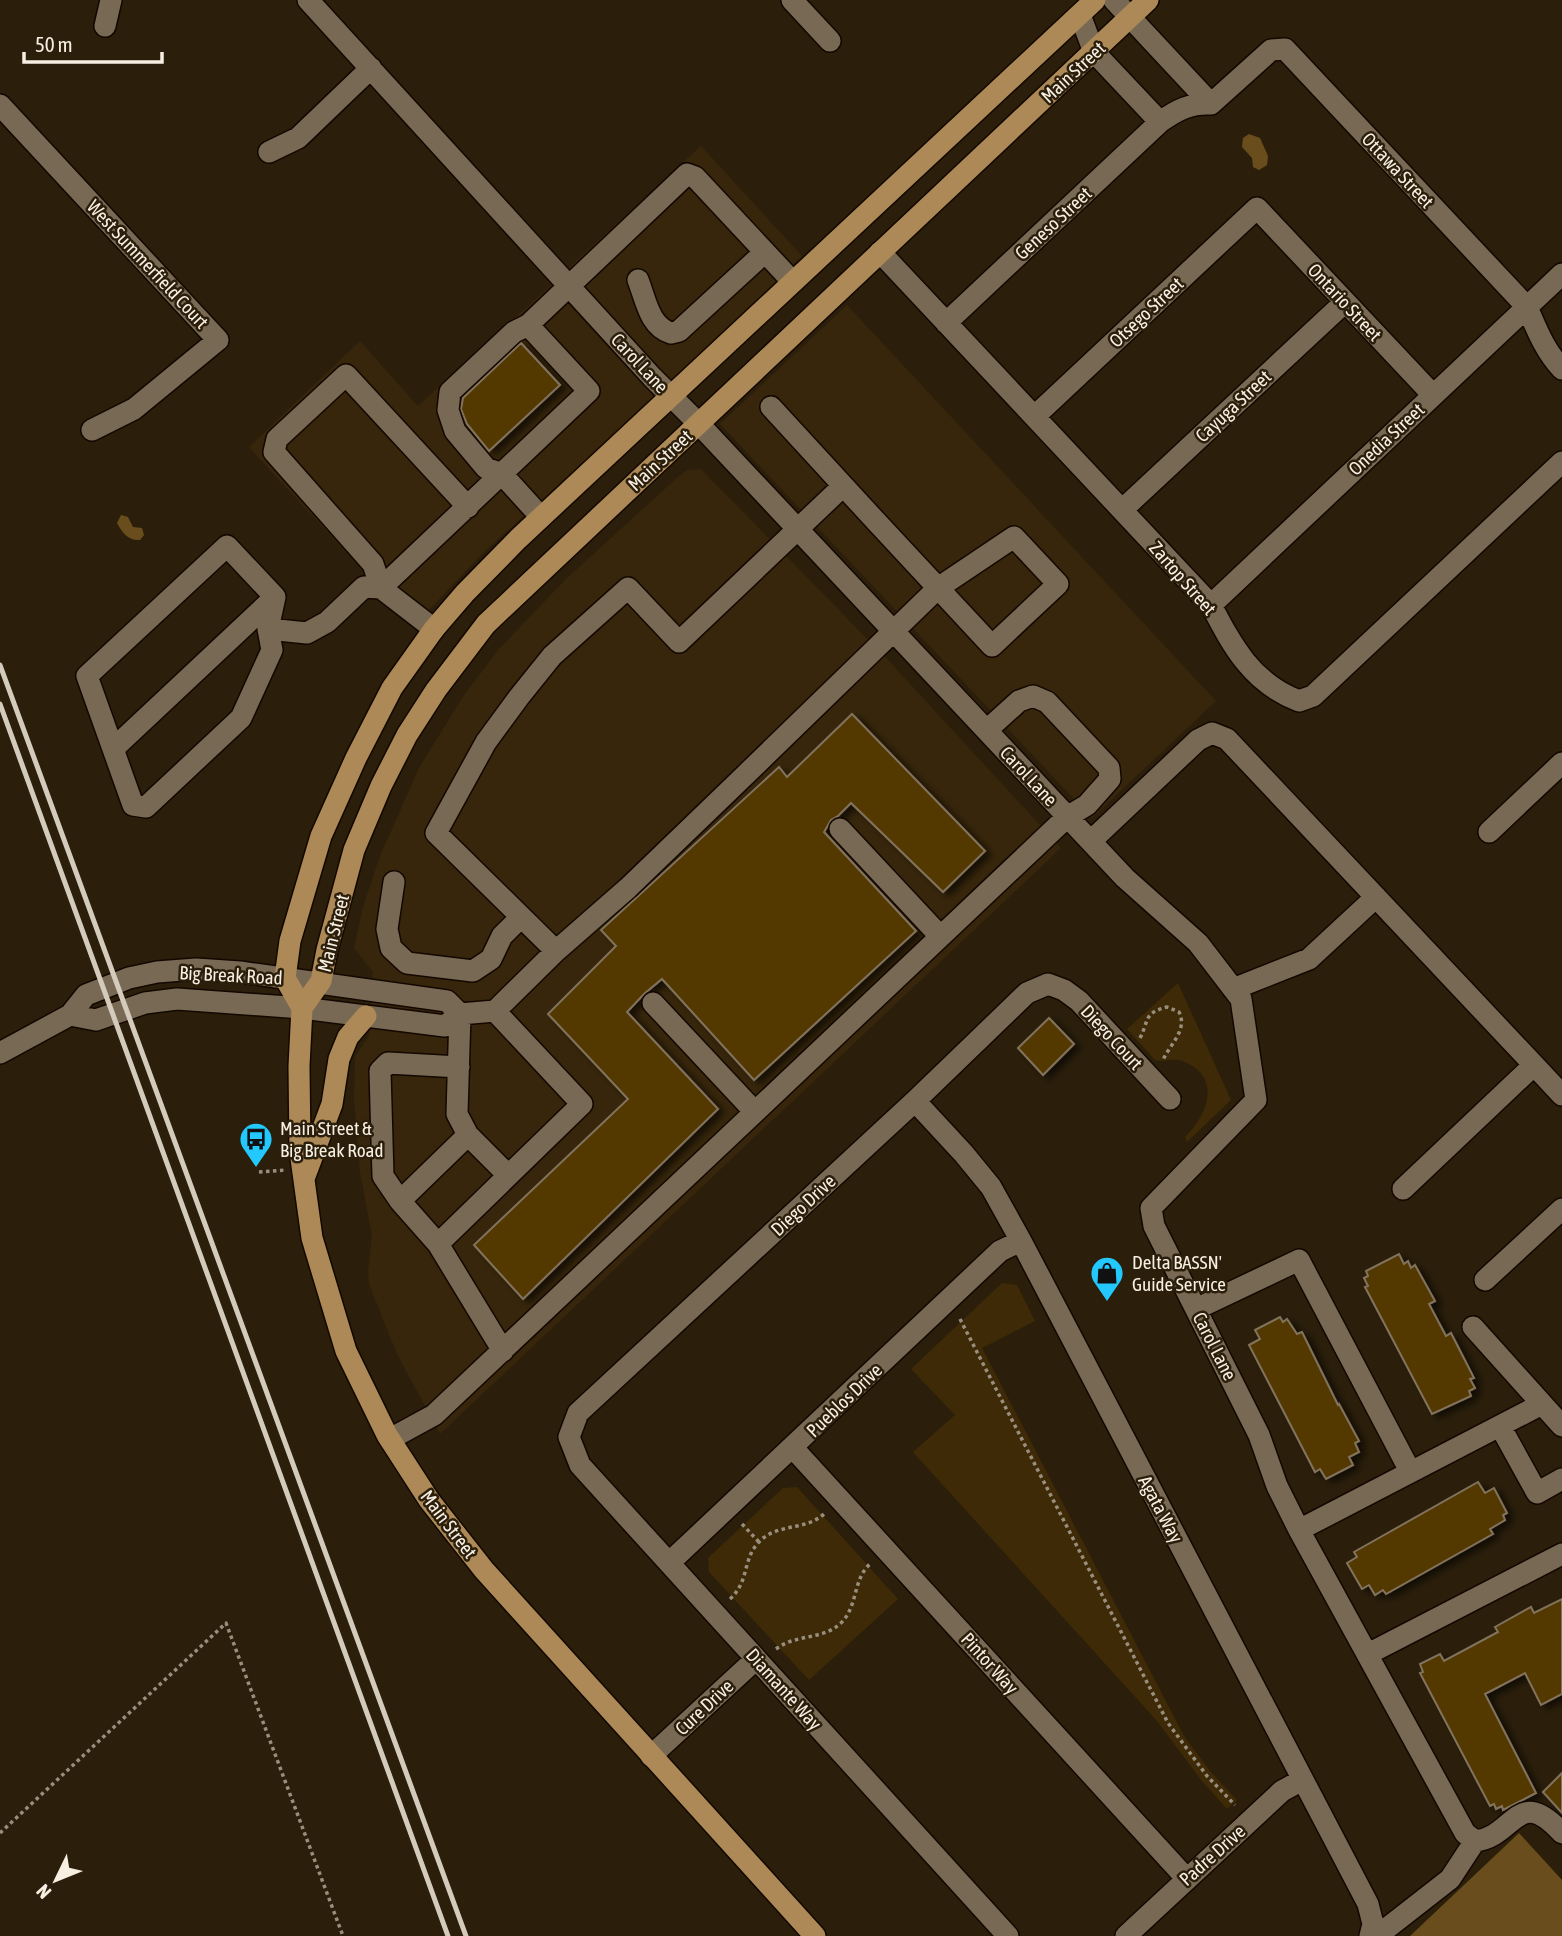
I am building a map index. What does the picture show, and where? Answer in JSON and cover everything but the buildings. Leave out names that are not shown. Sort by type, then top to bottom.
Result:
[{"type":"main road","name":"Main Street","points":[[815,1936],[484,1570],[429,1500],[390,1439],[346,1351],[312,1238],[302,1175],[299,1066],[302,1008],[321,981],[354,850],[381,786],[407,735],[436,690],[486,624],[1148,0]]},
{"type":"main road","name":"Main Street","points":[[302,1008],[285,978],[290,941],[321,836],[356,758],[393,688],[434,629],[465,593],[541,517],[1087,8]]},
{"type":"main road","points":[[302,1175],[332,1104],[339,1059],[348,1037],[366,1016]]},
{"type":"street","points":[[105,26],[111,0]]},
{"type":"street","name":"Carol Lane","points":[[308,0],[569,287],[1125,878],[1198,943],[1241,999],[1256,1100],[1151,1208],[1154,1226],[1259,1435],[1277,1486],[1299,1530],[1465,1833],[1475,1841]]},
{"type":"street","points":[[792,0],[830,41]]},
{"type":"street","points":[[1114,0],[1211,104]]},
{"type":"street","points":[[1087,8],[1094,52],[1160,122]]},
{"type":"street","name":"Ottawa Street","points":[[1211,104],[1271,50],[1284,49],[1527,307],[1540,338],[1562,369]]},
{"type":"street","points":[[269,152],[298,138],[371,68]]},
{"type":"street","name":"Geneso Street","points":[[946,323],[1160,122],[1177,110],[1195,103],[1211,104]]},
{"type":"street","name":"West Summerfield Court","points":[[0,105],[218,340],[134,409],[92,430]]},
{"type":"street","points":[[541,517],[502,474],[486,468],[455,431],[448,410],[450,393],[514,332],[528,325],[687,174],[695,177],[792,281]]},
{"type":"street","name":"Ontario Street","points":[[1257,208],[1433,395]]},
{"type":"street","name":"Otsego Street","points":[[1035,416],[1257,208]]},
{"type":"street","points":[[638,280],[651,317],[657,326],[671,334],[679,331],[765,252]]},
{"type":"street","name":"Zartop Street","points":[[880,252],[1211,605],[1234,648],[1253,672],[1299,701],[1313,696],[1562,462]]},
{"type":"street","name":"Onedia Street","points":[[1211,605],[1562,274]]},
{"type":"street","name":"Cayuga Street","points":[[1122,510],[1345,302]]},
{"type":"street","points":[[268,629],[307,633],[327,622],[364,587],[381,588],[589,391],[528,325]]},
{"type":"street","points":[[434,629],[381,588],[373,564],[274,452],[277,439],[346,375],[468,507]]},
{"type":"street","points":[[438,1244],[582,1104],[495,1011],[556,951],[628,888],[938,589],[1014,537],[1058,584],[992,646],[938,589],[771,407]]},
{"type":"street","points":[[556,951],[436,833],[486,742],[552,656],[628,588],[679,642],[843,486]]},
{"type":"street","points":[[227,546],[275,597],[268,629],[272,650],[241,718],[146,807],[133,805],[87,676],[227,546]]},
{"type":"street","points":[[113,749],[275,597]]},
{"type":"street","points":[[390,1439],[435,1415],[940,936],[1068,817],[1087,805],[1103,790],[1110,779],[1109,768],[1047,702],[1033,696],[1019,701],[987,730]]},
{"type":"street","points":[[1091,841],[1198,740],[1212,733],[1227,739],[1562,1095]]},
{"type":"street","points":[[1489,832],[1562,763]]},
{"type":"street","points":[[840,828],[940,936]]},
{"type":"street","points":[[394,882],[387,929],[391,948],[407,963],[473,971],[491,960],[502,936],[521,917]]},
{"type":"street","points":[[1233,989],[1309,959],[1376,897]]},
{"type":"street","name":"Big Break Road","points":[[0,1052],[70,1015],[86,995],[129,978],[157,972],[196,969],[321,981],[447,1001],[460,1014]]},
{"type":"street","name":"Diego Court","points":[[1048,984],[1064,990],[1079,1001],[1170,1100]]},
{"type":"street","name":"Diego Drive","points":[[569,1437],[578,1413],[915,1101],[1027,993],[1048,984]]},
{"type":"street","name":"Big Break Road","points":[[70,1015],[96,1020],[145,1003],[177,999],[302,1008],[445,1026],[460,1014],[495,1011]]},
{"type":"street","points":[[653,1003],[755,1111]]},
{"type":"street","points":[[460,1014],[457,1114],[468,1135],[508,1175]]},
{"type":"street","points":[[459,1068],[388,1063],[380,1071],[383,1176],[400,1201],[438,1244],[503,1351]]},
{"type":"street","points":[[1403,1189],[1534,1065]]},
{"type":"street","name":"Agata Way","points":[[915,1101],[991,1187],[1021,1241],[1368,1904],[1373,1924],[1370,1936]]},
{"type":"street","points":[[400,1201],[468,1135]]},
{"type":"street","points":[[1485,1280],[1562,1209]]},
{"type":"street","name":"Pueblos Drive","points":[[670,1562],[1000,1251],[1021,1241]]},
{"type":"street","points":[[1196,1309],[1299,1261],[1410,1471]]},
{"type":"street","points":[[1473,1327],[1562,1426]]},
{"type":"street","points":[[1299,1530],[1542,1404]]},
{"type":"street","points":[[1500,1426],[1537,1493],[1562,1479]]},
{"type":"street","name":"Diamante Way","points":[[569,1437],[580,1465],[1008,1936]]},
{"type":"street","name":"Pintor Way","points":[[793,1448],[1186,1878]]},
{"type":"street","points":[[1368,1654],[1562,1554]]},
{"type":"street","name":"Cure Drive","points":[[651,1755],[756,1659]]},
{"type":"street","name":"Padre Drive","points":[[1126,1936],[1282,1791],[1302,1780]]},
{"type":"street","points":[[1377,1936],[1450,1879],[1475,1841],[1485,1840],[1519,1815],[1529,1812],[1548,1817],[1562,1833]]},
{"type":"path","points":[[1138,1041],[1151,1013],[1167,1007],[1179,1012],[1183,1020],[1181,1030],[1163,1060]]},
{"type":"path","points":[[259,1172],[302,1175]]},
{"type":"path","points":[[960,1319],[1168,1723],[1207,1776],[1235,1805]]},
{"type":"path","points":[[730,1598],[743,1582],[749,1557],[759,1542],[774,1530],[803,1525],[824,1514]]},
{"type":"path","points":[[741,1524],[759,1542]]},
{"type":"path","points":[[776,1649],[798,1637],[828,1632],[841,1623],[853,1606],[860,1576],[870,1564]]},
{"type":"path","points":[[0,1833],[226,1623],[341,1935]]},
{"type":"shaded area","points":[[1249,134],[1260,138],[1268,156],[1267,165],[1259,170],[1253,167],[1252,158],[1242,147],[1243,138]]},
{"type":"shaded area","points":[[701,146],[802,256],[669,386],[565,271]]},
{"type":"shaded area","points":[[551,285],[655,398],[484,552],[425,614],[369,577],[249,447],[360,341],[418,406]]},
{"type":"shaded area","points":[[847,305],[1216,701],[1092,818],[720,424]]},
{"type":"shaded area","points":[[701,469],[888,660],[1061,848],[440,1434],[397,1354],[369,1284],[372,1236],[360,1172],[354,1098],[355,1057],[369,1036],[373,972],[354,948],[363,907],[380,856],[419,768],[464,695],[499,649],[567,578],[679,476],[687,470]]},
{"type":"shaded area","points":[[121,515],[128,517],[133,527],[142,528],[144,535],[140,540],[129,537],[121,530],[117,523]]},
{"type":"shaded area","points":[[1178,983],[1231,1100],[1187,1142],[1185,1137],[1200,1118],[1208,1096],[1203,1076],[1182,1061],[1155,1060],[1127,1029]]},
{"type":"shaded area","points":[[1002,1283],[1017,1285],[1035,1321],[982,1348],[1184,1736],[1210,1771],[1237,1800],[1227,1809],[1202,1781],[1157,1721],[913,1452],[955,1415],[911,1369]]},
{"type":"shaded area","points":[[797,1487],[898,1599],[809,1680],[709,1572],[708,1558],[783,1488]]},
{"type":"shaded area","points":[[1519,1833],[1562,1880],[1562,1936],[1410,1936]]},
{"type":"railway","points":[[0,665],[466,1936]]},
{"type":"railway","points":[[0,704],[448,1936]]},
{"type":"place","name":"Main Street & Big Break Road","points":[[256,1169]]},
{"type":"place","name":"Delta BASSN' Guide Service","points":[[1107,1303]]}]
